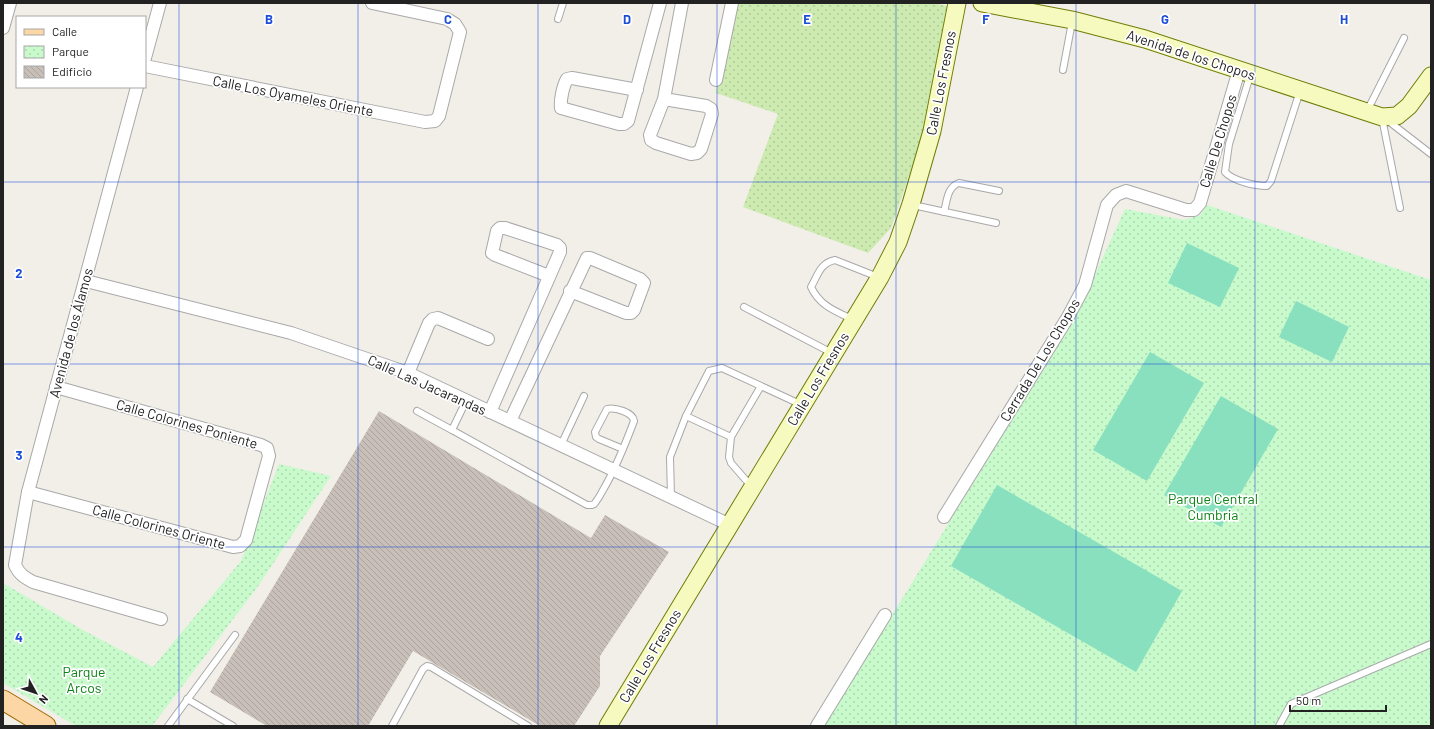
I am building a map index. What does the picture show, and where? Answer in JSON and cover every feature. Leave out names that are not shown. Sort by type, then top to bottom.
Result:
[{"type":"main road","points":[[3,700],[46,726]]},
{"type":"street","points":[[3,28],[10,3]]},
{"type":"street","points":[[146,54],[160,3]]},
{"type":"street","name":"Calle Los Oyameles Oriente","points":[[146,66],[425,122],[435,121],[439,116],[460,32],[455,24],[447,19],[372,3]]},
{"type":"street","points":[[637,90],[572,78],[567,79],[560,103],[561,108],[619,124],[624,124],[628,121],[637,90],[660,3]]},
{"type":"street","points":[[664,99],[706,106],[711,109],[712,114],[701,149],[697,153],[691,154],[656,143],[651,140],[650,135],[664,99],[682,3]]},
{"type":"street","points":[[716,80],[732,3]]},
{"type":"street","name":"Calle Los Fresnos","points":[[608,726],[880,277],[898,242],[911,204],[932,131],[957,3]]},
{"type":"street","name":"Avenida de los Chopos","points":[[982,3],[1072,20],[1145,39],[1300,90],[1382,115]]},
{"type":"street","name":"Calle De Chopos","points":[[1116,195],[1126,191],[1186,210],[1194,210],[1200,202],[1245,72]]},
{"type":"street","points":[[1382,115],[1409,106],[1431,76]]},
{"type":"street","name":"Avenida de los Álamos","points":[[137,88],[28,492],[15,565],[18,572],[23,577],[33,582],[161,619]]},
{"type":"street","name":"Cerrada De Los Chopos","points":[[944,517],[1068,317],[1085,285],[1107,205],[1116,195]]},
{"type":"street","points":[[490,412],[560,252],[560,248],[557,245],[505,228],[500,228],[497,231],[492,253],[495,256],[549,276]]},
{"type":"street","points":[[510,421],[570,290],[586,258],[590,258],[640,279],[644,283],[634,310],[631,313],[626,313],[570,290]]},
{"type":"street","name":"Calle Las Jacarandas","points":[[86,281],[292,333],[408,373],[730,525]]},
{"type":"street","points":[[408,373],[429,323],[433,319],[438,318],[488,339]]},
{"type":"street","name":"Calle Colorines Poniente","points":[[56,387],[261,445],[267,448],[269,456],[257,499]]},
{"type":"street","name":"Calle Colorines Oriente","points":[[28,492],[233,547],[240,546],[246,540],[257,499]]},
{"type":"street","points":[[817,726],[885,615]]},
{"type":"lane","points":[[558,19],[563,3]]},
{"type":"lane","points":[[1063,70],[1072,20]]},
{"type":"lane","points":[[1404,38],[1371,100],[1382,115],[1431,154]]},
{"type":"lane","points":[[1245,72],[1229,144],[1225,172],[1229,177],[1259,186],[1267,186],[1271,181],[1300,90]]},
{"type":"lane","points":[[1382,115],[1400,208]]},
{"type":"lane","points":[[944,212],[950,189],[953,185],[959,183],[999,191]]},
{"type":"lane","points":[[911,204],[996,223]]},
{"type":"lane","points":[[854,320],[821,303],[815,296],[811,287],[824,264],[835,260],[880,277]]},
{"type":"lane","points":[[744,307],[833,354]]},
{"type":"lane","points":[[671,498],[670,457],[686,416],[709,371],[722,368],[802,405]]},
{"type":"lane","points":[[753,487],[731,463],[729,457],[731,437],[761,386]]},
{"type":"lane","points":[[561,445],[584,396]]},
{"type":"lane","points":[[452,430],[466,401]]},
{"type":"lane","points":[[417,411],[590,506],[594,504],[614,470],[634,421],[631,414],[611,408],[607,409],[595,432],[596,437],[599,440],[622,450]]},
{"type":"lane","points":[[686,416],[731,437]]},
{"type":"lane","points":[[168,726],[235,635]]},
{"type":"lane","points":[[1279,726],[1291,704],[1431,644]]},
{"type":"lane","points":[[392,726],[423,669],[427,666],[528,726]]},
{"type":"lane","points":[[187,700],[233,726]]},
{"type":"green space","points":[[735,3],[933,3],[952,7],[925,129],[891,228],[868,253],[743,207],[778,114],[716,93]]},
{"type":"green space","name":"Parque Central Cumbria","points":[[1207,205],[1431,280],[1431,726],[824,726],[1077,314],[1125,209],[1184,220],[1200,215]]},
{"type":"green space","points":[[1187,243],[1239,268],[1220,307],[1168,283]]},
{"type":"green space","points":[[1296,301],[1349,327],[1332,362],[1279,337]]},
{"type":"green space","points":[[1150,352],[1204,383],[1147,481],[1093,450]]},
{"type":"green space","points":[[1221,396],[1278,429],[1221,527],[1164,495]]},
{"type":"green space","name":"Parque Arcos","points":[[279,464],[331,476],[259,585],[152,726],[76,726],[3,683],[3,583],[81,629],[153,667],[241,561]]},
{"type":"green space","points":[[997,485],[1182,591],[1136,672],[951,566]]},
{"type":"building","points":[[379,411],[591,538],[605,515],[669,552],[600,656],[600,686],[574,726],[540,726],[413,651],[368,726],[267,726],[210,692]]}]
